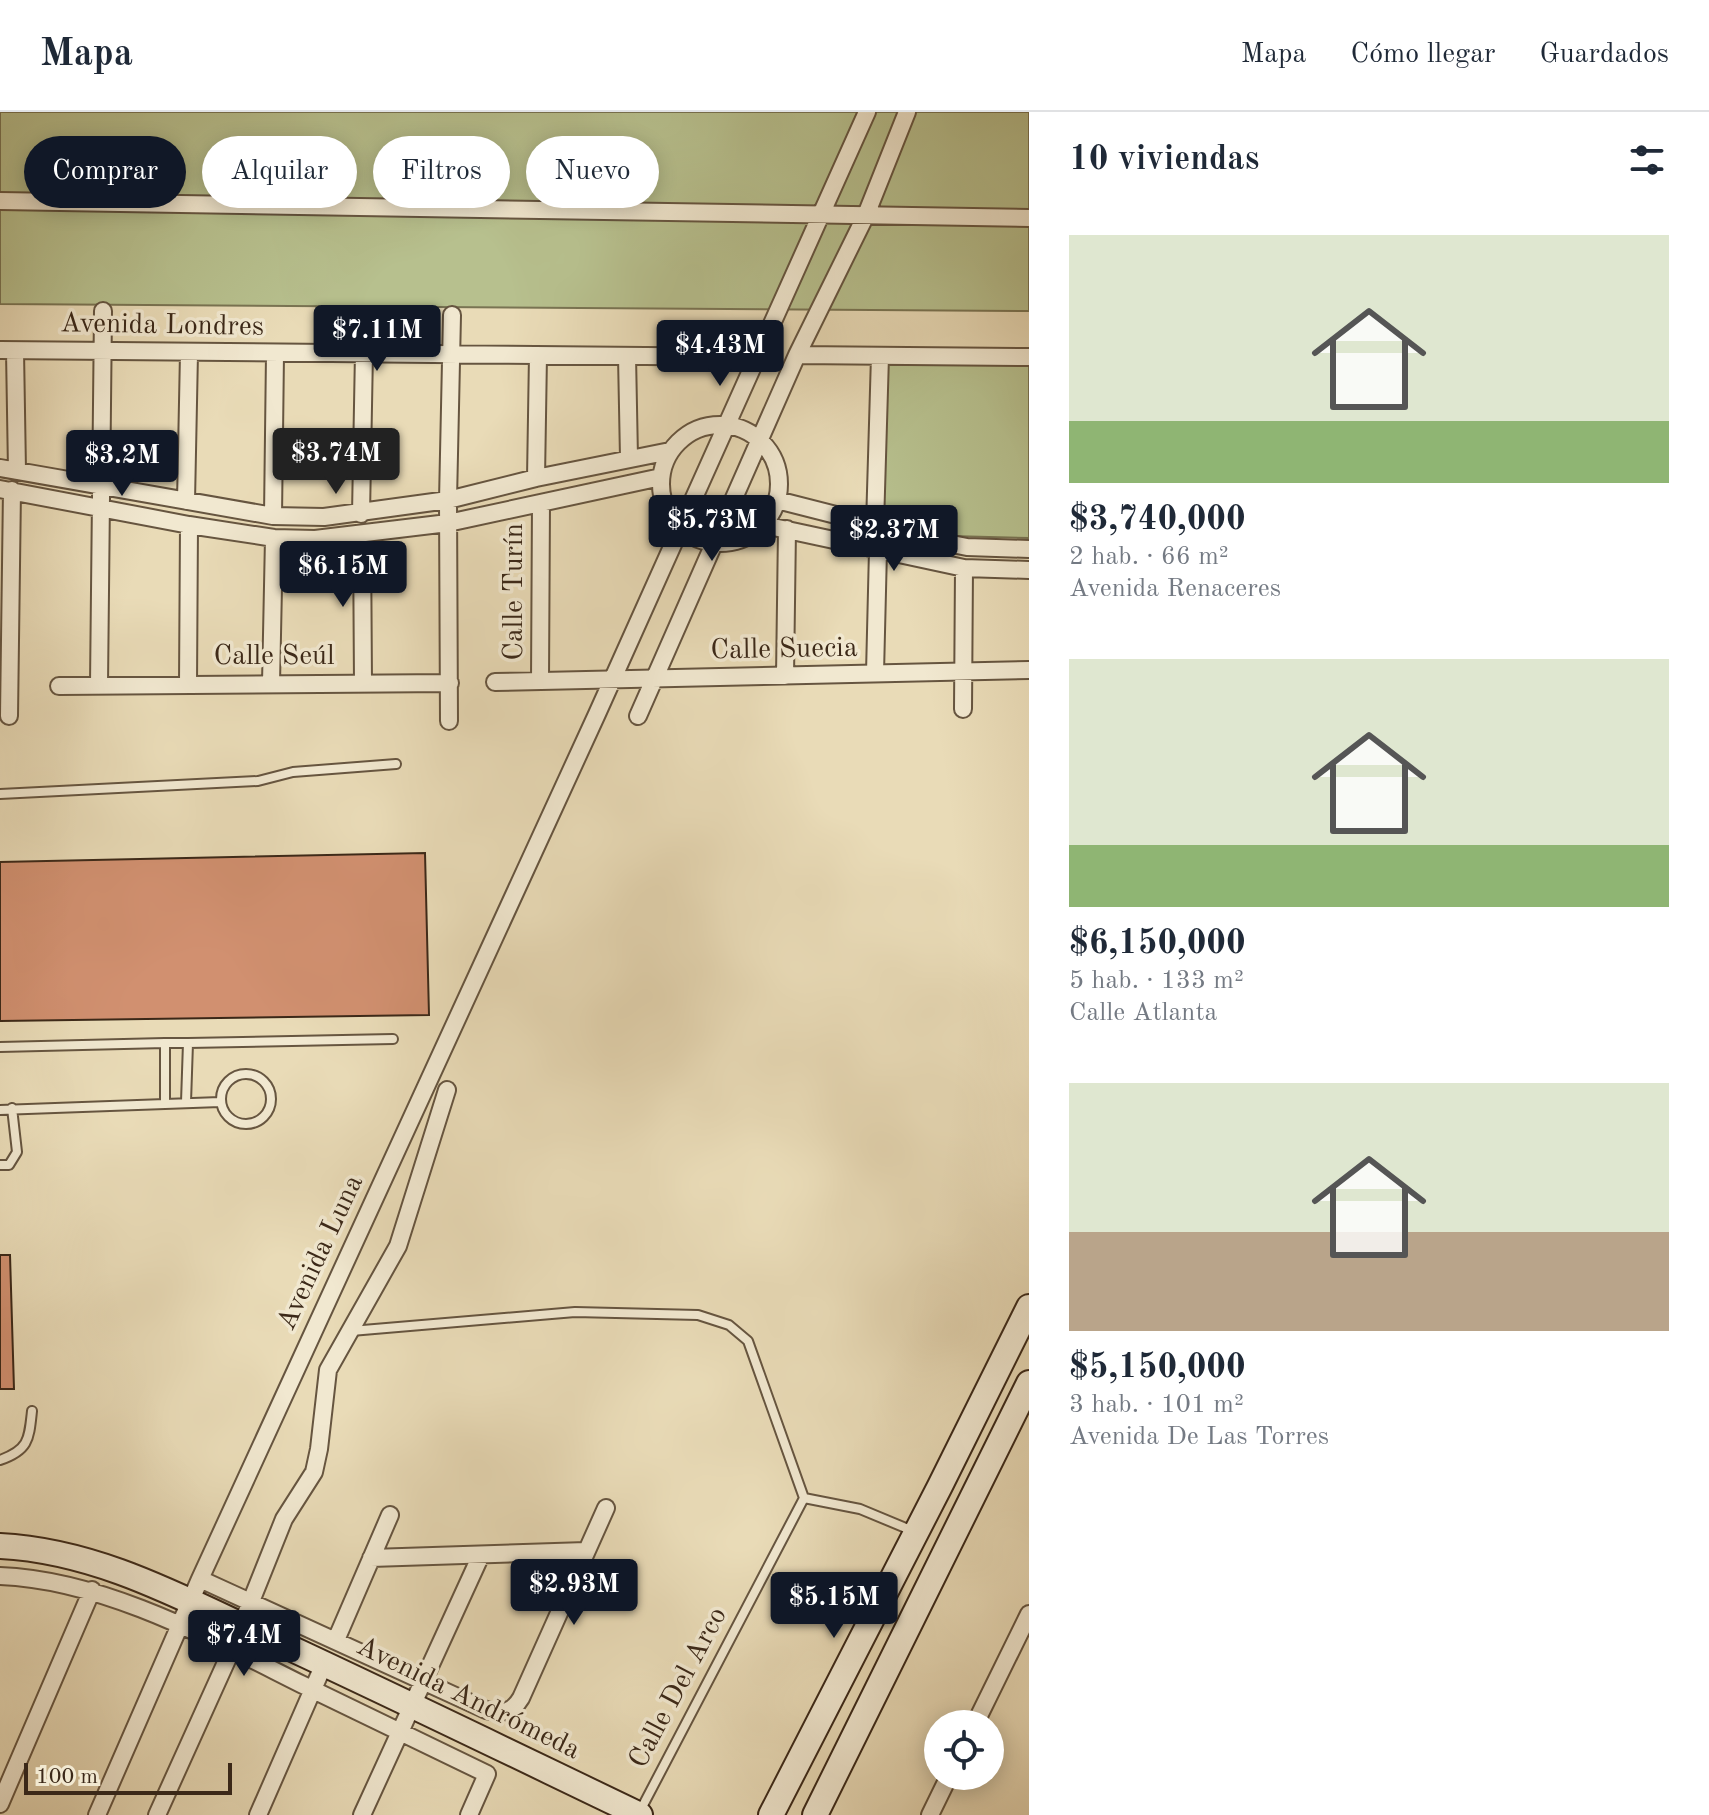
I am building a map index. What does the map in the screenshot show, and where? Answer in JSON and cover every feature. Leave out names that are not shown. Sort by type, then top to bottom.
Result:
[{"type":"street","name":"Avenida Luna","points":[[97,1815],[200,1579],[597,714],[867,112]]},
{"type":"street","points":[[638,716],[797,355],[866,215],[907,112]]},
{"type":"street","points":[[0,201],[1029,218]]},
{"type":"street","points":[[99,684],[103,311]]},
{"type":"street","points":[[449,721],[449,355],[452,315]]},
{"type":"street","points":[[8,350],[8,470],[273,516],[361,514],[448,500],[536,478],[670,451]]},
{"type":"street","name":"Avenida Londres","points":[[8,350],[755,357]]},
{"type":"street","points":[[361,514],[364,352]]},
{"type":"street","points":[[186,501],[189,353]]},
{"type":"street","points":[[273,516],[275,354]]},
{"type":"street","points":[[536,478],[538,355]]},
{"type":"street","points":[[797,355],[1029,357]]},
{"type":"street","points":[[627,356],[629,458]]},
{"type":"street","points":[[875,525],[880,356]]},
{"type":"street","points":[[710,425],[726,425],[751,433],[761,441],[775,462],[779,487],[777,500],[764,525],[741,539],[715,544],[695,538],[679,527],[664,504],[661,477],[670,451],[681,439],[694,430],[710,425]]},
{"type":"street","points":[[9,716],[6,490],[189,525],[274,538],[315,539],[448,523],[661,477]]},
{"type":"street","points":[[777,500],[967,547],[1029,549]]},
{"type":"street","name":"Calle Turín","points":[[540,681],[541,503]]},
{"type":"street","points":[[188,684],[189,525]]},
{"type":"street","points":[[764,525],[964,568],[1029,570]]},
{"type":"street","points":[[785,676],[787,529]]},
{"type":"street","points":[[362,535],[363,683]]},
{"type":"street","points":[[271,683],[274,538]]},
{"type":"street","points":[[875,673],[878,550]]},
{"type":"street","points":[[963,709],[964,568]]},
{"type":"street","name":"Calle Suecia","points":[[495,682],[1029,670]]},
{"type":"street","name":"Calle Seúl","points":[[59,686],[450,683]]},
{"type":"street","points":[[157,1815],[242,1626],[284,1519],[314,1472],[328,1370],[398,1246],[447,1090]]},
{"type":"street","points":[[771,1815],[1029,1307]]},
{"type":"street","points":[[815,1815],[1029,1383]]},
{"type":"street","points":[[371,1558],[586,1551],[606,1508]]},
{"type":"street","points":[[336,1640],[390,1515]]},
{"type":"street","points":[[0,1574],[5,1546]]},
{"type":"street","name":"Avenida Andrómeda","points":[[5,1546],[72,1555],[147,1581],[412,1704],[639,1815]]},
{"type":"street","name":"Avenida Andrómeda","points":[[200,1579],[486,1710],[507,1712],[515,1708],[521,1698],[586,1551]]},
{"type":"street","points":[[362,1815],[481,1555]]},
{"type":"street","name":"Avenida Andrómeda","points":[[0,1574],[92,1590],[232,1649],[487,1774],[469,1815]]},
{"type":"street","points":[[0,1804],[92,1590]]},
{"type":"street","points":[[982,1710],[1029,1614]]},
{"type":"street","points":[[258,1815],[324,1664]]},
{"type":"street","points":[[930,1815],[942,1790]]},
{"type":"lane","points":[[0,794],[258,781],[293,772],[396,764]]},
{"type":"lane","points":[[0,1047],[393,1039]]},
{"type":"lane","points":[[165,1043],[165,1103]]},
{"type":"lane","points":[[186,1102],[188,1043]]},
{"type":"lane","points":[[239,1074],[257,1075],[269,1088],[271,1106],[261,1121],[244,1125],[228,1118],[220,1102],[224,1084],[239,1074]]},
{"type":"lane","points":[[0,1110],[220,1102]]},
{"type":"lane","points":[[0,1165],[9,1165],[17,1152],[12,1108]]},
{"type":"lane","points":[[350,1331],[575,1312],[698,1315],[729,1325],[748,1341],[804,1498],[860,1509],[917,1532]]},
{"type":"lane","points":[[0,1460],[15,1454],[29,1440],[32,1411]]},
{"type":"lane","name":"Calle Del Arco","points":[[639,1815],[804,1498]]},
{"type":"green space","points":[[0,112],[1029,112],[1029,311],[0,304]]},
{"type":"green space","points":[[886,365],[1029,365],[1029,538],[950,536],[885,519],[879,509]]},
{"type":"building","points":[[425,853],[429,1015],[0,1021],[0,862]]},
{"type":"building","points":[[0,1255],[10,1255],[14,1389],[0,1389]]}]
